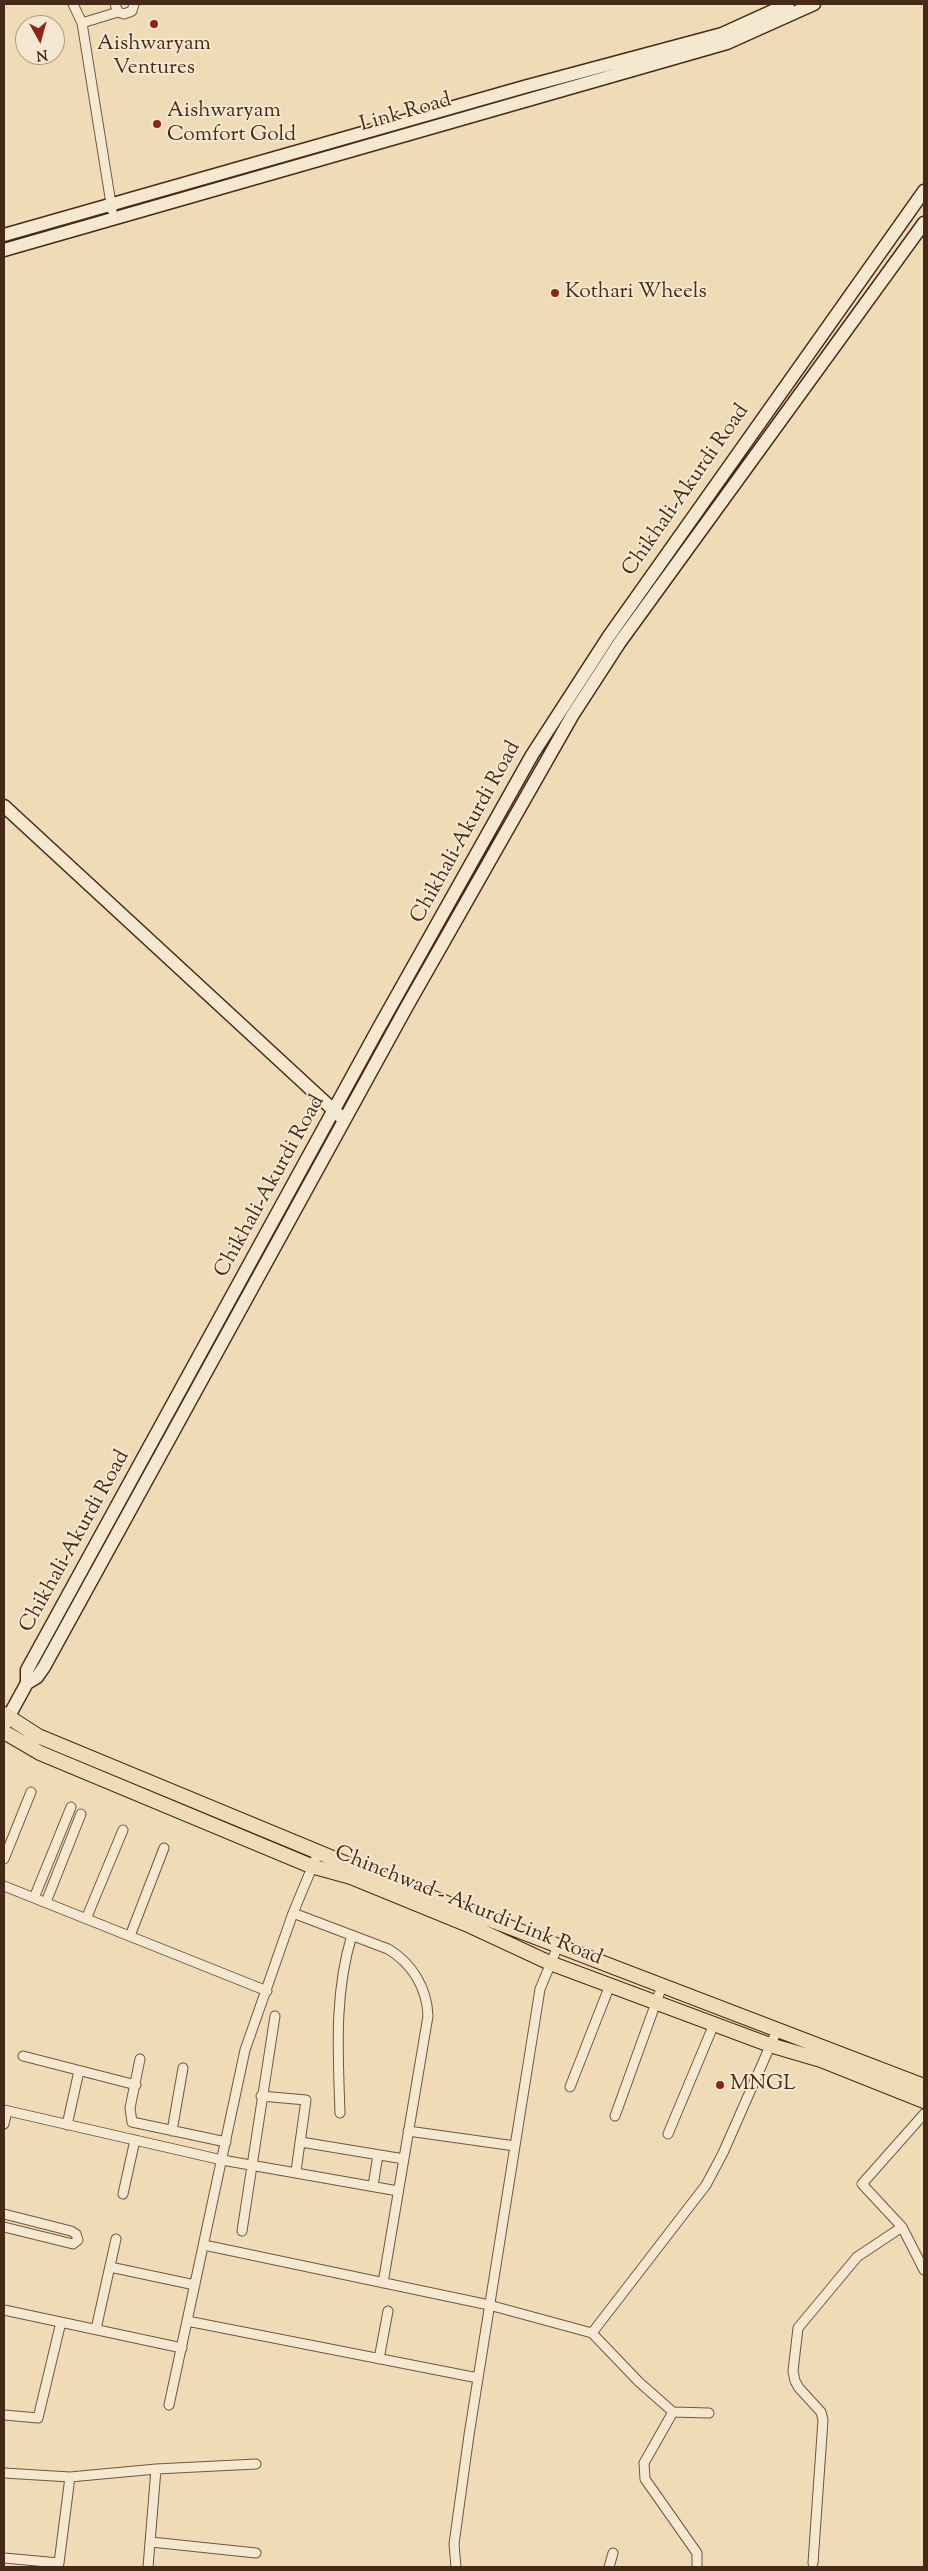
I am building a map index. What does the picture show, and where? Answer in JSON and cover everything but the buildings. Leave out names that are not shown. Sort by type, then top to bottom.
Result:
[{"type":"main road","name":"Link Road","points":[[4,235],[524,87],[722,34],[788,4]]},
{"type":"main road","name":"Link Road","points":[[4,250],[727,43],[814,4]]},
{"type":"main road","name":"Chikhali-Akurdi Road","points":[[924,191],[886,249],[745,442],[609,636],[552,722],[377,1031],[335,1111],[27,1670],[27,1683],[38,1678],[546,758],[620,642],[924,223]]},
{"type":"main road","points":[[552,722],[566,729]]},
{"type":"main road","points":[[4,806],[344,1121]]},
{"type":"main road","points":[[5,1719],[27,1683]]},
{"type":"main road","name":"Chinchwad - Akurdi Link Road","points":[[5,1719],[38,1736],[318,1853],[662,1986],[778,2028],[924,2086]]},
{"type":"main road","name":"Chinchwad - Akurdi Link Road","points":[[4,1732],[40,1753],[311,1866],[352,1876],[466,1924],[550,1963],[770,2045],[821,2060],[924,2101]]},
{"type":"street","points":[[73,4],[82,23],[113,219]]},
{"type":"street","points":[[82,23],[116,8],[124,14],[130,13],[134,4]]},
{"type":"street","points":[[4,1859],[31,1792]]},
{"type":"street","points":[[34,1898],[71,1807]]},
{"type":"street","points":[[46,1902],[81,1814]]},
{"type":"street","points":[[86,1919],[123,1830]]},
{"type":"street","points":[[130,1936],[164,1848]]},
{"type":"street","points":[[170,2405],[245,2050],[293,1913],[318,1853]]},
{"type":"street","points":[[4,1886],[267,1991]]},
{"type":"street","points":[[293,1913],[398,1955],[409,1965],[424,1990],[428,2016],[383,2282]]},
{"type":"street","points":[[340,2113],[339,2004],[344,1962],[352,1935]]},
{"type":"street","points":[[456,2567],[454,2544],[514,2146],[540,1989],[558,1946]]},
{"type":"street","points":[[570,2088],[610,1985]]},
{"type":"street","points":[[615,2116],[662,1986]]},
{"type":"street","points":[[242,2230],[253,2164],[261,2096],[275,2016]]},
{"type":"street","points":[[668,2134],[714,2024]]},
{"type":"street","points":[[592,2333],[706,2185],[723,2153],[778,2028]]},
{"type":"street","points":[[23,2056],[136,2085]]},
{"type":"street","points":[[140,2059],[130,2108],[132,2122],[226,2142]]},
{"type":"street","points":[[172,2131],[183,2068]]},
{"type":"street","points":[[67,2124],[80,2071]]},
{"type":"street","points":[[261,2096],[306,2100],[296,2171]]},
{"type":"street","points":[[4,2124],[5,2110],[222,2160],[296,2171],[398,2191]]},
{"type":"street","points":[[924,2114],[862,2184],[902,2227],[924,2270]]},
{"type":"street","points":[[408,2131],[514,2146]]},
{"type":"street","points":[[123,2194],[135,2140]]},
{"type":"street","points":[[301,2142],[404,2159]]},
{"type":"street","points":[[372,2186],[378,2155]]},
{"type":"street","points":[[4,2214],[72,2231],[76,2234],[78,2240],[73,2244],[4,2227]]},
{"type":"street","points":[[813,2563],[823,2420],[821,2412],[795,2381],[793,2371],[798,2328],[857,2257],[902,2227]]},
{"type":"street","points":[[96,2329],[116,2239]]},
{"type":"street","points":[[204,2246],[489,2305],[592,2333],[639,2382],[673,2412],[709,2413]]},
{"type":"street","points":[[110,2267],[195,2285]]},
{"type":"street","points":[[4,2310],[182,2348]]},
{"type":"street","points":[[378,2359],[388,2311]]},
{"type":"street","points":[[4,2415],[38,2418],[61,2322]]},
{"type":"street","points":[[187,2322],[478,2378]]},
{"type":"street","points":[[673,2412],[644,2463],[645,2479],[697,2553],[698,2567]]},
{"type":"street","points":[[4,2473],[70,2478],[156,2469],[256,2464]]},
{"type":"street","points":[[148,2567],[156,2469]]},
{"type":"street","points":[[4,2558],[59,2563],[70,2478]]},
{"type":"street","points":[[151,2542],[256,2553]]},
{"type":"street","points":[[609,2567],[613,2553]]},
{"type":"place","name":"Aishwaryam Ventures","points":[[154,24]]},
{"type":"place","name":"Aishwaryam Comfort Gold","points":[[157,124]]},
{"type":"place","name":"Kothari Wheels","points":[[555,293]]},
{"type":"place","name":"MNGL","points":[[720,2085]]}]
